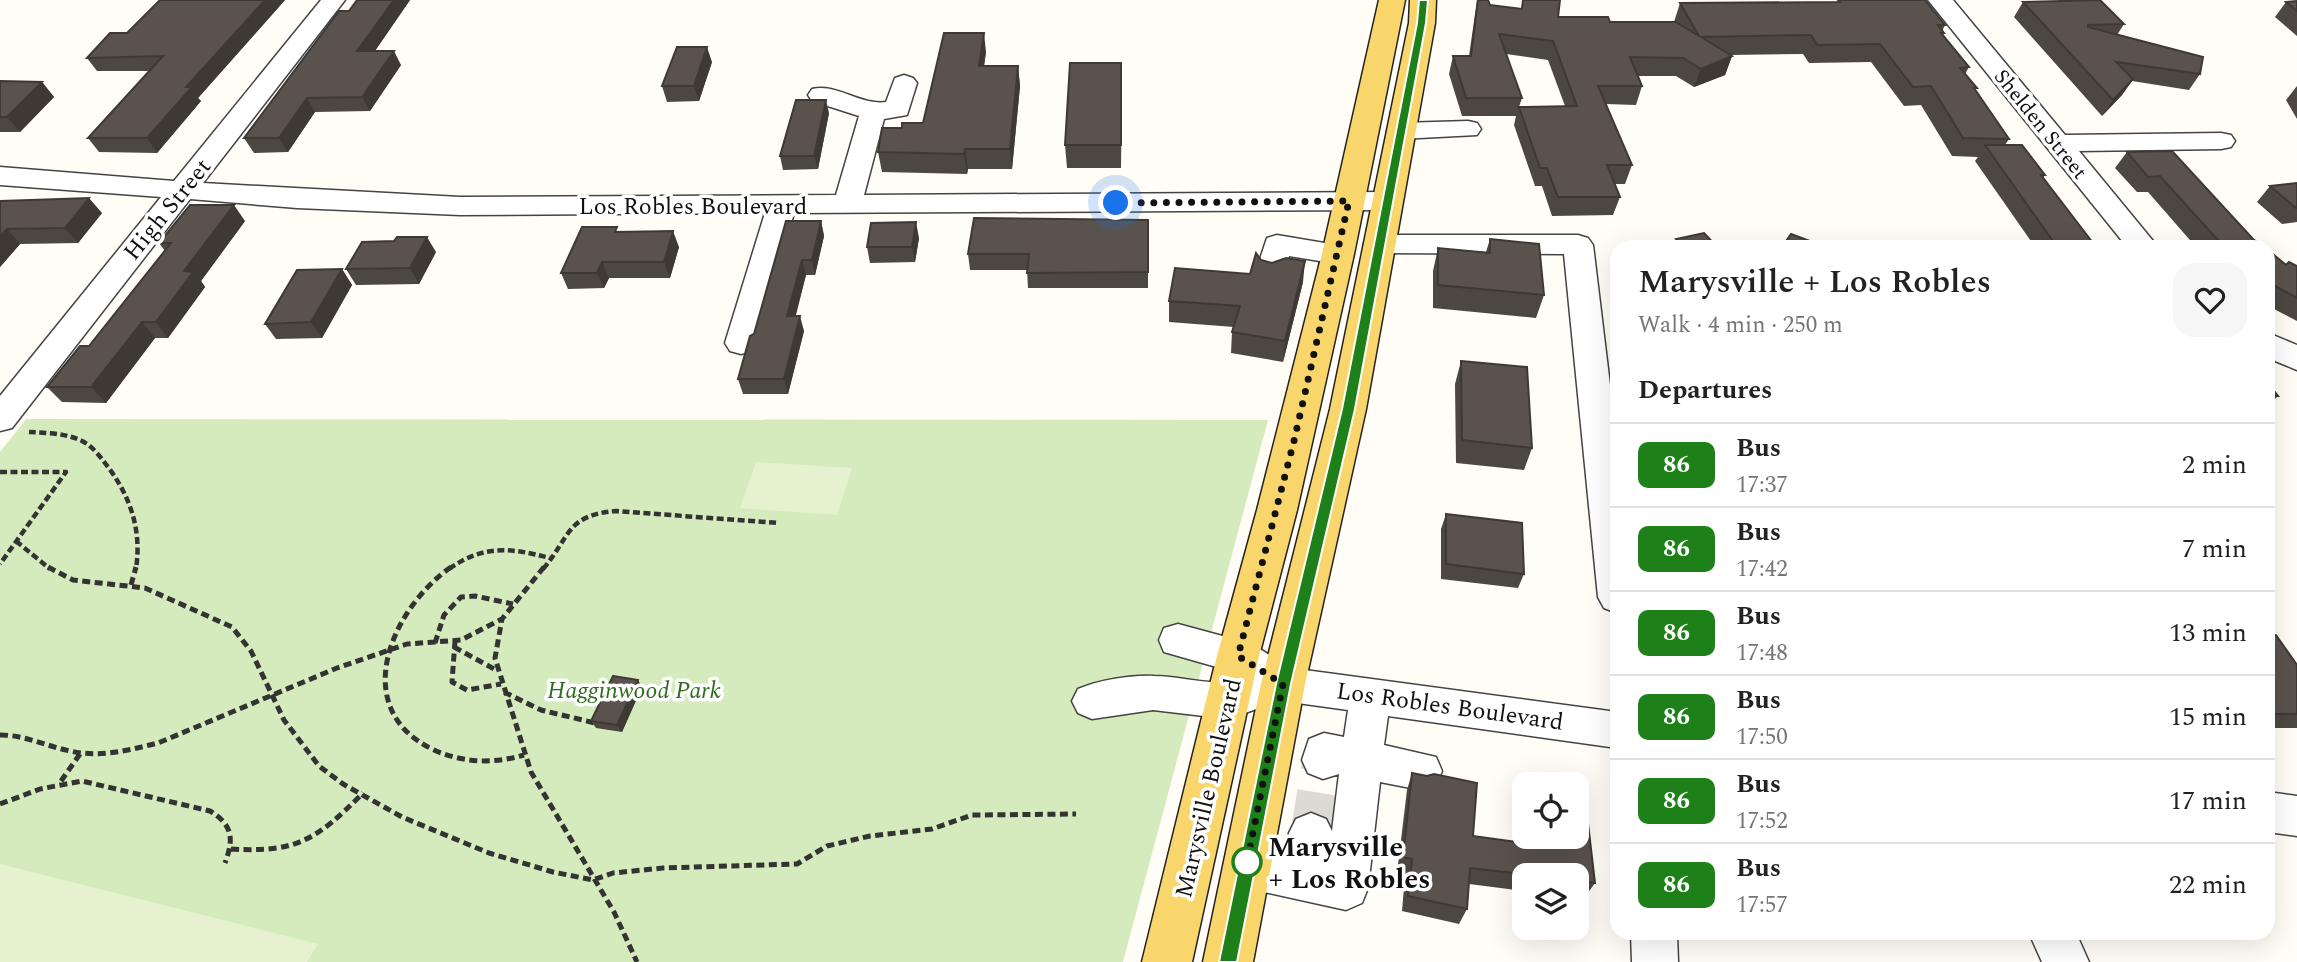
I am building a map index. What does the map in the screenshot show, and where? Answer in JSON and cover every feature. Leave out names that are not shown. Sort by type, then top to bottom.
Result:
[{"type":"main road","name":"Marysville Boulevard","points":[[1167,962],[1238,656],[1277,510],[1338,254],[1392,0]]},
{"type":"main road","name":"Marysville Boulevard","points":[[1228,962],[1283,684],[1348,409],[1422,23],[1423,0]]},
{"type":"street","name":"High Street","points":[[9,425],[182,190],[333,0]]},
{"type":"street","name":"Shelden Street","points":[[1940,0],[2137,240]]},
{"type":"street","points":[[821,95],[873,112],[898,110],[904,83]]},
{"type":"street","points":[[847,205],[873,112]]},
{"type":"street","points":[[1400,131],[1468,129]]},
{"type":"street","points":[[2057,143],[2221,141]]},
{"type":"street","name":"Los Robles Boulevard","points":[[0,176],[297,199],[460,206],[847,205],[1143,194],[1388,201]]},
{"type":"street","points":[[741,343],[782,205]]},
{"type":"street","points":[[1379,241],[1435,240],[1499,233]]},
{"type":"street","points":[[1379,241],[1578,245],[1610,534]]},
{"type":"street","points":[[1271,271],[1277,245],[1338,254]]},
{"type":"street","points":[[2275,348],[2297,359]]},
{"type":"street","points":[[1178,640],[1238,656],[1283,684]]},
{"type":"street","name":"Los Robles Boulevard","points":[[1283,684],[1610,729]]},
{"type":"street","points":[[1092,701],[1121,695],[1153,693],[1229,701],[1283,684]]},
{"type":"street","points":[[1246,867],[1346,888],[1343,760],[1370,695]]},
{"type":"street","points":[[1343,760],[1421,771]]},
{"type":"street","points":[[2275,813],[2297,816]]},
{"type":"street","points":[[1304,880],[1311,833]]},
{"type":"street","points":[[1654,940],[1655,962]]},
{"type":"street","points":[[2055,940],[2066,962]]},
{"type":"path","points":[[9,425],[84,442],[95,451],[115,477],[131,504],[139,541],[138,564],[131,584]]},
{"type":"path","points":[[0,472],[65,472],[0,564]]},
{"type":"path","points":[[637,962],[614,912],[540,791],[524,755],[496,670],[495,645],[502,620],[513,604],[522,597],[570,528],[591,513],[603,510],[778,523]]},
{"type":"path","points":[[16,541],[52,571],[73,580],[145,587],[232,627],[251,650],[284,720],[319,766],[343,784],[402,817],[489,853],[553,872],[593,880],[613,873],[663,868],[797,864],[827,846],[870,836],[932,829],[972,815],[1076,814]]},
{"type":"path","points":[[524,755],[503,761],[457,759],[441,755],[413,740],[401,729],[387,702],[384,674],[398,623],[413,599],[450,568],[468,558],[497,549],[518,550],[550,558]]},
{"type":"path","points":[[435,643],[444,615],[461,597],[475,596],[513,604]]},
{"type":"path","points":[[455,644],[502,620]]},
{"type":"path","points":[[0,735],[37,740],[80,753],[114,752],[158,743],[273,693],[407,644],[455,644],[496,670]]},
{"type":"path","points":[[455,644],[452,682],[467,690],[501,684]]},
{"type":"path","points":[[503,691],[541,710],[598,724]]},
{"type":"path","points":[[61,782],[80,753]]},
{"type":"path","points":[[0,804],[61,782],[82,781],[210,811],[231,827],[231,849],[225,863]]},
{"type":"path","points":[[231,849],[278,851],[296,847],[329,827],[363,793]]},
{"type":"green space","name":"Hagginwood Park","points":[[26,419],[1268,420],[1123,962],[0,962],[0,452]]},
{"type":"green space","points":[[756,462],[852,468],[837,515],[740,508]]},
{"type":"green space","points":[[0,864],[318,944],[307,962],[0,962]]},
{"type":"building","points":[[160,0],[265,0],[186,87],[192,87],[147,138],[88,138],[163,56],[87,58],[110,33],[127,33]]},
{"type":"building","points":[[357,0],[394,0],[357,51],[394,51],[362,97],[307,98],[279,138],[244,138],[339,11],[349,11]]},
{"type":"building","points":[[1478,0],[1488,0],[1490,5],[1522,9],[1523,0],[1560,0],[1558,17],[1608,17],[1610,22],[1676,22],[1699,36],[1680,3],[1925,0],[1945,25],[1938,25],[1944,33],[1941,33],[1969,67],[1960,68],[1977,88],[1974,88],[2009,139],[1963,138],[1931,86],[1913,87],[1880,44],[1817,45],[1811,35],[1701,37],[1732,56],[1701,69],[1683,58],[1630,57],[1642,86],[1598,86],[1632,165],[1607,165],[1620,197],[1558,197],[1547,168],[1540,168],[1519,107],[1577,106],[1553,41],[1499,34],[1522,98],[1466,98],[1453,56],[1471,56]]},
{"type":"building","points":[[2100,0],[2124,24],[2088,27],[2203,57],[2200,74],[2116,62],[2133,79],[2113,100],[2023,2]]},
{"type":"building","points":[[2297,1],[2297,11],[2286,2]]},
{"type":"building","points":[[944,33],[984,33],[979,66],[1018,66],[1010,149],[965,149],[964,154],[878,152],[882,128],[902,128],[902,123],[923,123]]},
{"type":"building","points":[[677,47],[707,47],[694,86],[662,86]]},
{"type":"building","points":[[1070,63],[1121,63],[1121,145],[1065,145]]},
{"type":"building","points":[[0,81],[42,82],[7,117],[0,117]]},
{"type":"building","points":[[796,100],[826,100],[814,156],[780,156]]},
{"type":"building","points":[[1985,145],[2022,145],[2045,175],[2041,175],[2091,240],[2052,240]]},
{"type":"building","points":[[2172,151],[2254,240],[2218,240],[2160,176],[2148,177],[2127,152]]},
{"type":"building","points":[[2297,183],[2297,208],[2270,186]]},
{"type":"building","points":[[89,198],[65,228],[7,229],[0,236],[0,201]]},
{"type":"building","points":[[190,205],[234,205],[184,271],[193,272],[156,322],[142,322],[91,387],[47,387],[80,346],[89,346],[171,243],[159,243]]},
{"type":"building","points":[[974,218],[1148,220],[1148,272],[1027,273],[1029,254],[968,254]]},
{"type":"building","points":[[786,221],[821,221],[812,260],[802,260],[787,316],[800,316],[784,379],[738,379],[750,336],[754,334]]},
{"type":"building","points":[[916,222],[912,247],[867,247],[871,223]]},
{"type":"building","points":[[582,227],[617,227],[615,232],[673,231],[664,262],[602,262],[597,273],[561,273]]},
{"type":"building","points":[[1704,233],[1710,240],[1677,240]]},
{"type":"building","points":[[1791,234],[1807,240],[1787,240]]},
{"type":"building","points":[[397,237],[427,237],[410,268],[346,269],[362,242],[394,241]]},
{"type":"building","points":[[1490,239],[1539,244],[1544,295],[1438,285],[1438,248],[1490,253]]},
{"type":"building","points":[[1256,253],[1261,260],[1272,263],[1286,258],[1305,261],[1285,341],[1232,332],[1240,306],[1169,301],[1175,268],[1250,274]]},
{"type":"building","points":[[2275,256],[2286,265],[2289,262],[2297,266],[2297,298],[2275,286]]},
{"type":"building","points":[[342,269],[311,322],[265,324],[297,270]]},
{"type":"building","points":[[1461,361],[1527,367],[1532,448],[1462,440]]},
{"type":"building","points":[[1446,514],[1522,523],[1524,574],[1446,564]]},
{"type":"building","points":[[2275,635],[2297,665],[2297,714],[2275,714]]},
{"type":"building","points":[[613,676],[638,680],[617,725],[591,721]]},
{"type":"building","points":[[1412,773],[1427,776],[1434,774],[1477,783],[1473,836],[1512,841],[1512,849],[1589,849],[1589,832],[1595,883],[1589,882],[1589,863],[1512,863],[1512,873],[1470,868],[1467,909],[1408,896],[1412,859],[1403,857]]},
{"type":"tunnel","points":[[1311,833],[1323,760]]},
{"type":"bus line","name":"86","points":[[1228,962],[1283,684],[1348,409],[1410,74],[1422,23],[1423,0]]},
{"type":"place","name":"Marysville + Los Robles","points":[[1247,862]]},
{"type":"route","points":[[1116,203],[1349,201],[1294,441],[1238,656],[1283,684],[1246,867],[1247,862]]}]
